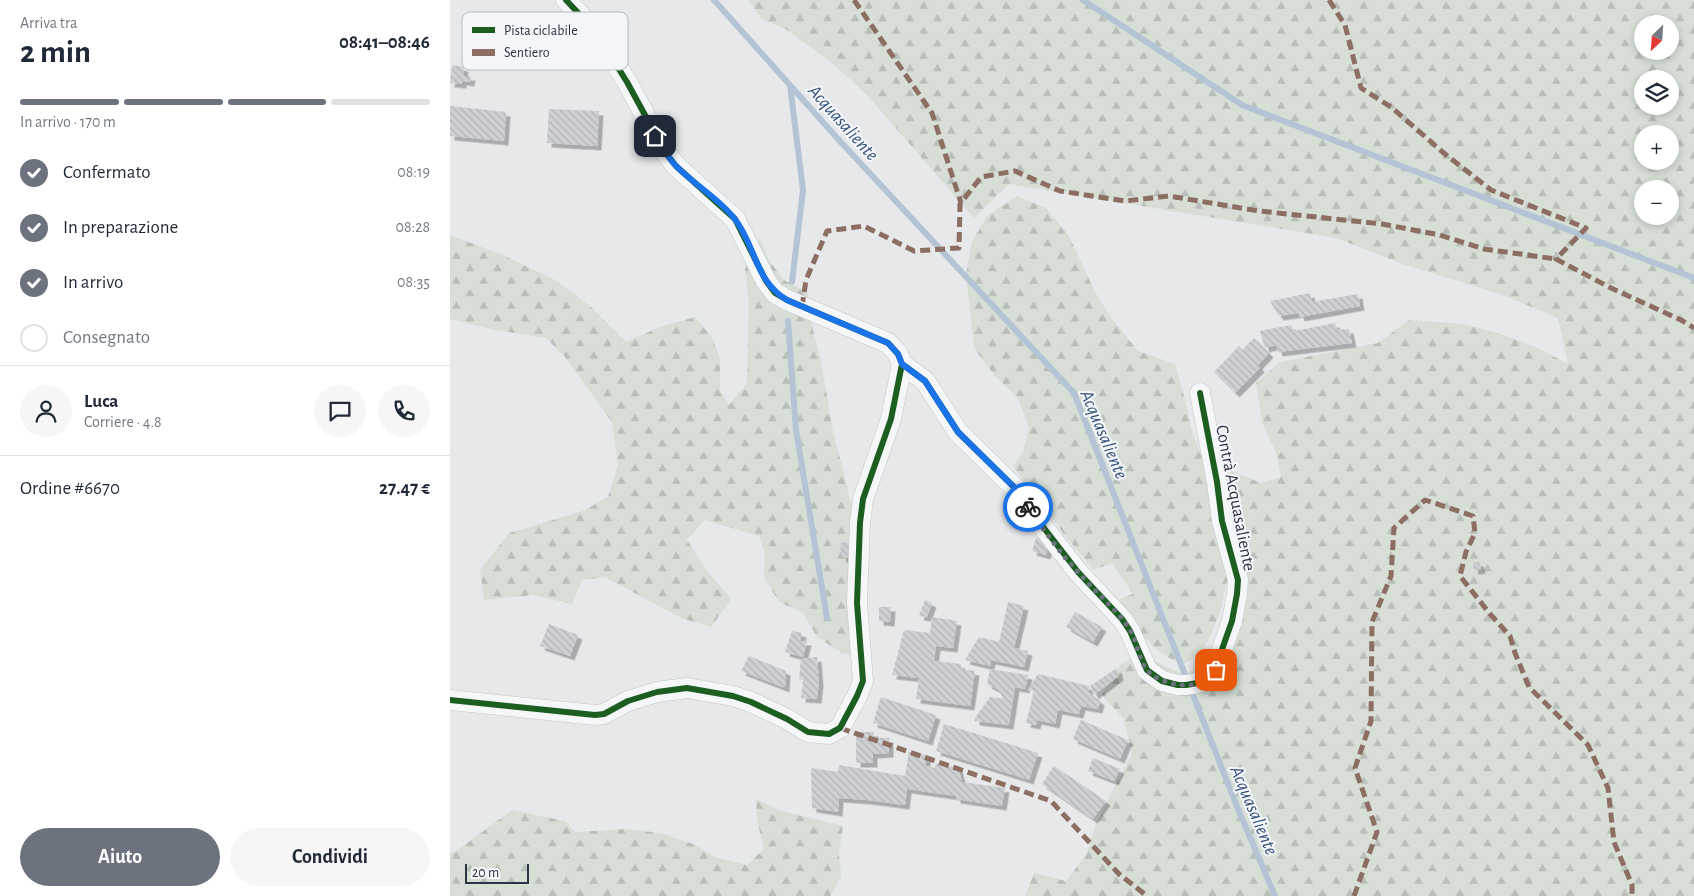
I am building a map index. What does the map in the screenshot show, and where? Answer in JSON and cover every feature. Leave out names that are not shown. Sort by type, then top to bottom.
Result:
[{"type":"street","points":[[566,0],[577,12]]},
{"type":"street","points":[[450,700],[595,715],[604,714],[628,701],[657,692],[687,688],[733,696],[751,702],[787,719],[808,732],[828,734],[840,728],[863,681],[858,603],[860,523],[864,500],[891,419],[902,364],[898,354],[888,343],[787,300],[775,293],[766,281],[735,219],[676,166],[665,152],[618,70]]},
{"type":"street","name":"Contrà Acquasaliente","points":[[902,364],[925,381],[958,432],[1016,489],[1037,520],[1078,572],[1122,619],[1130,630],[1147,670],[1162,681],[1186,685],[1203,682],[1213,675],[1232,620],[1238,580],[1222,522],[1217,482],[1200,392]]},
{"type":"green space","points":[[748,0],[1694,0],[1694,896],[1025,896],[1034,873],[1066,881],[1086,855],[1096,824],[1132,753],[1124,719],[1102,695],[1121,664],[1145,651],[1164,666],[1186,674],[1205,662],[1217,644],[1240,566],[1215,464],[1261,483],[1281,477],[1277,455],[1262,422],[1256,383],[1280,362],[1378,343],[1409,320],[1467,325],[1497,333],[1541,350],[1568,364],[1558,318],[1500,294],[1403,264],[1336,238],[1009,184],[974,218],[867,95],[831,62],[787,30],[762,19]]},
{"type":"green space","points":[[1017,196],[1046,208],[1069,236],[1094,290],[1109,315],[1138,351],[1175,364],[1193,435],[1205,462],[1230,566],[1221,609],[1209,639],[1198,655],[1184,664],[1164,655],[1141,633],[1119,606],[1120,599],[1133,594],[1112,563],[1094,570],[1066,537],[1013,466],[1023,452],[1029,428],[1018,398],[995,376],[974,348],[966,274],[972,242],[987,216]]},
{"type":"green space","points":[[450,235],[505,256],[555,280],[590,306],[626,342],[660,327],[695,317],[712,337],[720,359],[720,390],[729,405],[747,383],[749,301],[745,269],[751,249],[760,239],[768,259],[784,280],[808,293],[810,318],[821,361],[833,432],[850,501],[862,507],[862,658],[842,653],[817,637],[803,613],[779,602],[764,577],[765,554],[759,536],[705,520],[687,540],[708,572],[731,599],[711,627],[681,618],[605,577],[582,580],[572,604],[533,595],[484,600],[480,570],[509,533],[583,511],[608,497],[618,464],[612,422],[565,357],[546,338],[496,330],[450,319]]},
{"type":"green space","points":[[756,799],[782,811],[843,826],[839,853],[841,876],[830,896],[450,896],[450,852],[455,852],[512,810],[565,821],[575,832],[625,829],[661,833],[693,844],[715,857],[747,865],[764,849],[757,820]]},
{"type":"building","points":[[452,65],[462,67],[463,76],[471,76],[470,82],[462,81],[462,84],[450,83]]},
{"type":"building","points":[[450,106],[506,112],[504,141],[450,136]]},
{"type":"building","points":[[549,109],[599,111],[597,146],[547,143]]},
{"type":"building","points":[[1310,293],[1312,302],[1358,294],[1360,306],[1300,317],[1299,313],[1279,316],[1270,301]]},
{"type":"building","points":[[1335,323],[1337,330],[1349,329],[1352,343],[1278,352],[1276,345],[1265,348],[1260,331],[1291,325],[1294,331]]},
{"type":"building","points":[[1254,338],[1269,353],[1258,365],[1260,368],[1235,393],[1214,372],[1239,346],[1242,350]]},
{"type":"building","points":[[1036,538],[1050,541],[1046,555],[1032,551]]},
{"type":"building","points":[[850,542],[851,558],[842,558],[840,543]]},
{"type":"building","points":[[1473,562],[1479,562],[1481,569],[1474,570]]},
{"type":"building","points":[[925,600],[932,603],[927,617],[919,616]]},
{"type":"building","points":[[1008,602],[1024,606],[1014,648],[1028,651],[1024,667],[991,660],[990,666],[965,660],[979,637],[999,642]]},
{"type":"building","points":[[879,607],[891,607],[890,622],[879,621]]},
{"type":"building","points":[[1075,612],[1102,627],[1093,642],[1066,627]]},
{"type":"building","points":[[932,617],[957,621],[953,648],[936,646],[934,661],[961,664],[961,669],[975,671],[970,706],[916,699],[919,678],[892,675],[904,630],[930,633]]},
{"type":"building","points":[[549,624],[578,635],[570,656],[540,646]]},
{"type":"building","points":[[792,631],[802,633],[800,641],[807,641],[803,657],[785,652]]},
{"type":"building","points":[[749,656],[786,671],[785,688],[741,671]]},
{"type":"building","points":[[817,657],[819,682],[817,699],[801,698],[803,680],[799,679],[801,659]]},
{"type":"building","points":[[1117,668],[1119,676],[1094,695],[1090,686]]},
{"type":"building","points":[[990,669],[1028,675],[1025,689],[1015,687],[1009,725],[975,721],[975,718],[990,697],[1003,699],[999,690],[987,684]]},
{"type":"building","points":[[1038,674],[1089,686],[1088,692],[1100,701],[1098,709],[1081,706],[1079,714],[1058,710],[1055,724],[1037,720],[1036,725],[1026,723],[1034,691],[1028,690]]},
{"type":"building","points":[[881,697],[936,715],[928,741],[873,723]]},
{"type":"building","points":[[1081,720],[1128,740],[1120,759],[1073,739]]},
{"type":"building","points":[[944,724],[1038,753],[1029,780],[936,751]]},
{"type":"building","points":[[856,732],[874,732],[874,738],[889,738],[889,753],[873,754],[873,763],[856,763]]},
{"type":"building","points":[[909,752],[927,755],[925,766],[935,768],[936,764],[958,767],[962,782],[1005,788],[1002,806],[956,799],[956,796],[907,789],[905,805],[839,798],[838,812],[812,808],[811,768],[838,772],[839,765],[905,776]]},
{"type":"building","points":[[1093,758],[1120,769],[1114,781],[1088,771]]},
{"type":"building","points":[[1054,766],[1106,801],[1093,819],[1042,784]]},
{"type":"waterway","name":"Acquasaliente","points":[[714,0],[838,139],[1074,393],[1238,809],[1275,896]]},
{"type":"waterway","points":[[1083,0],[1242,105],[1694,278]]},
{"type":"waterway","points":[[790,85],[803,190],[792,282]]},
{"type":"waterway","points":[[788,321],[796,430],[827,618]]},
{"type":"marked path","points":[[854,0],[932,113],[961,203]]},
{"type":"marked path","points":[[1329,0],[1345,25],[1361,88],[1391,107],[1445,154],[1491,190],[1586,228],[1556,259],[1694,328]]},
{"type":"marked path","points":[[802,307],[806,280],[827,231],[864,226],[914,251],[959,248],[960,204],[981,177],[1015,171],[1060,191],[1125,201],[1169,196],[1259,211],[1382,224],[1440,235],[1484,249],[1556,259]]},
{"type":"marked path","points":[[1354,896],[1377,832],[1355,768],[1371,721],[1372,622],[1391,576],[1394,528],[1425,500],[1473,516],[1475,533],[1466,552],[1460,576],[1510,636],[1529,687],[1588,745],[1608,788],[1614,842],[1632,885],[1632,896]]},
{"type":"marked path","points":[[840,728],[1051,801],[1119,874],[1147,896]]},
{"type":"cycle path","points":[[566,0],[577,12]]},
{"type":"cycle path","points":[[619,70],[665,152],[676,166],[735,219],[766,281],[775,293],[787,300],[888,343],[898,354],[902,364]]},
{"type":"cycle path","points":[[902,364],[925,381],[958,432],[1016,489],[1078,572],[1122,619],[1130,631],[1147,670],[1162,681],[1178,685],[1203,682],[1213,675],[1232,621],[1237,594],[1238,580],[1222,521],[1217,482],[1200,393]]},
{"type":"cycle path","points":[[450,700],[595,715],[604,714],[628,701],[657,692],[687,688],[733,696],[751,702],[787,719],[808,732],[829,734],[840,728],[863,681],[857,603],[860,523],[863,499],[891,419],[902,364]]},
{"type":"way so far","points":[[1028,507],[1078,572],[1122,619],[1130,630],[1144,664],[1151,674],[1170,684],[1186,685],[1203,682],[1210,678],[1216,670]]},
{"type":"route","points":[[655,136],[676,166],[735,219],[766,281],[775,293],[787,300],[888,343],[898,354],[902,364],[925,381],[958,432],[1016,489],[1028,507]]}]
